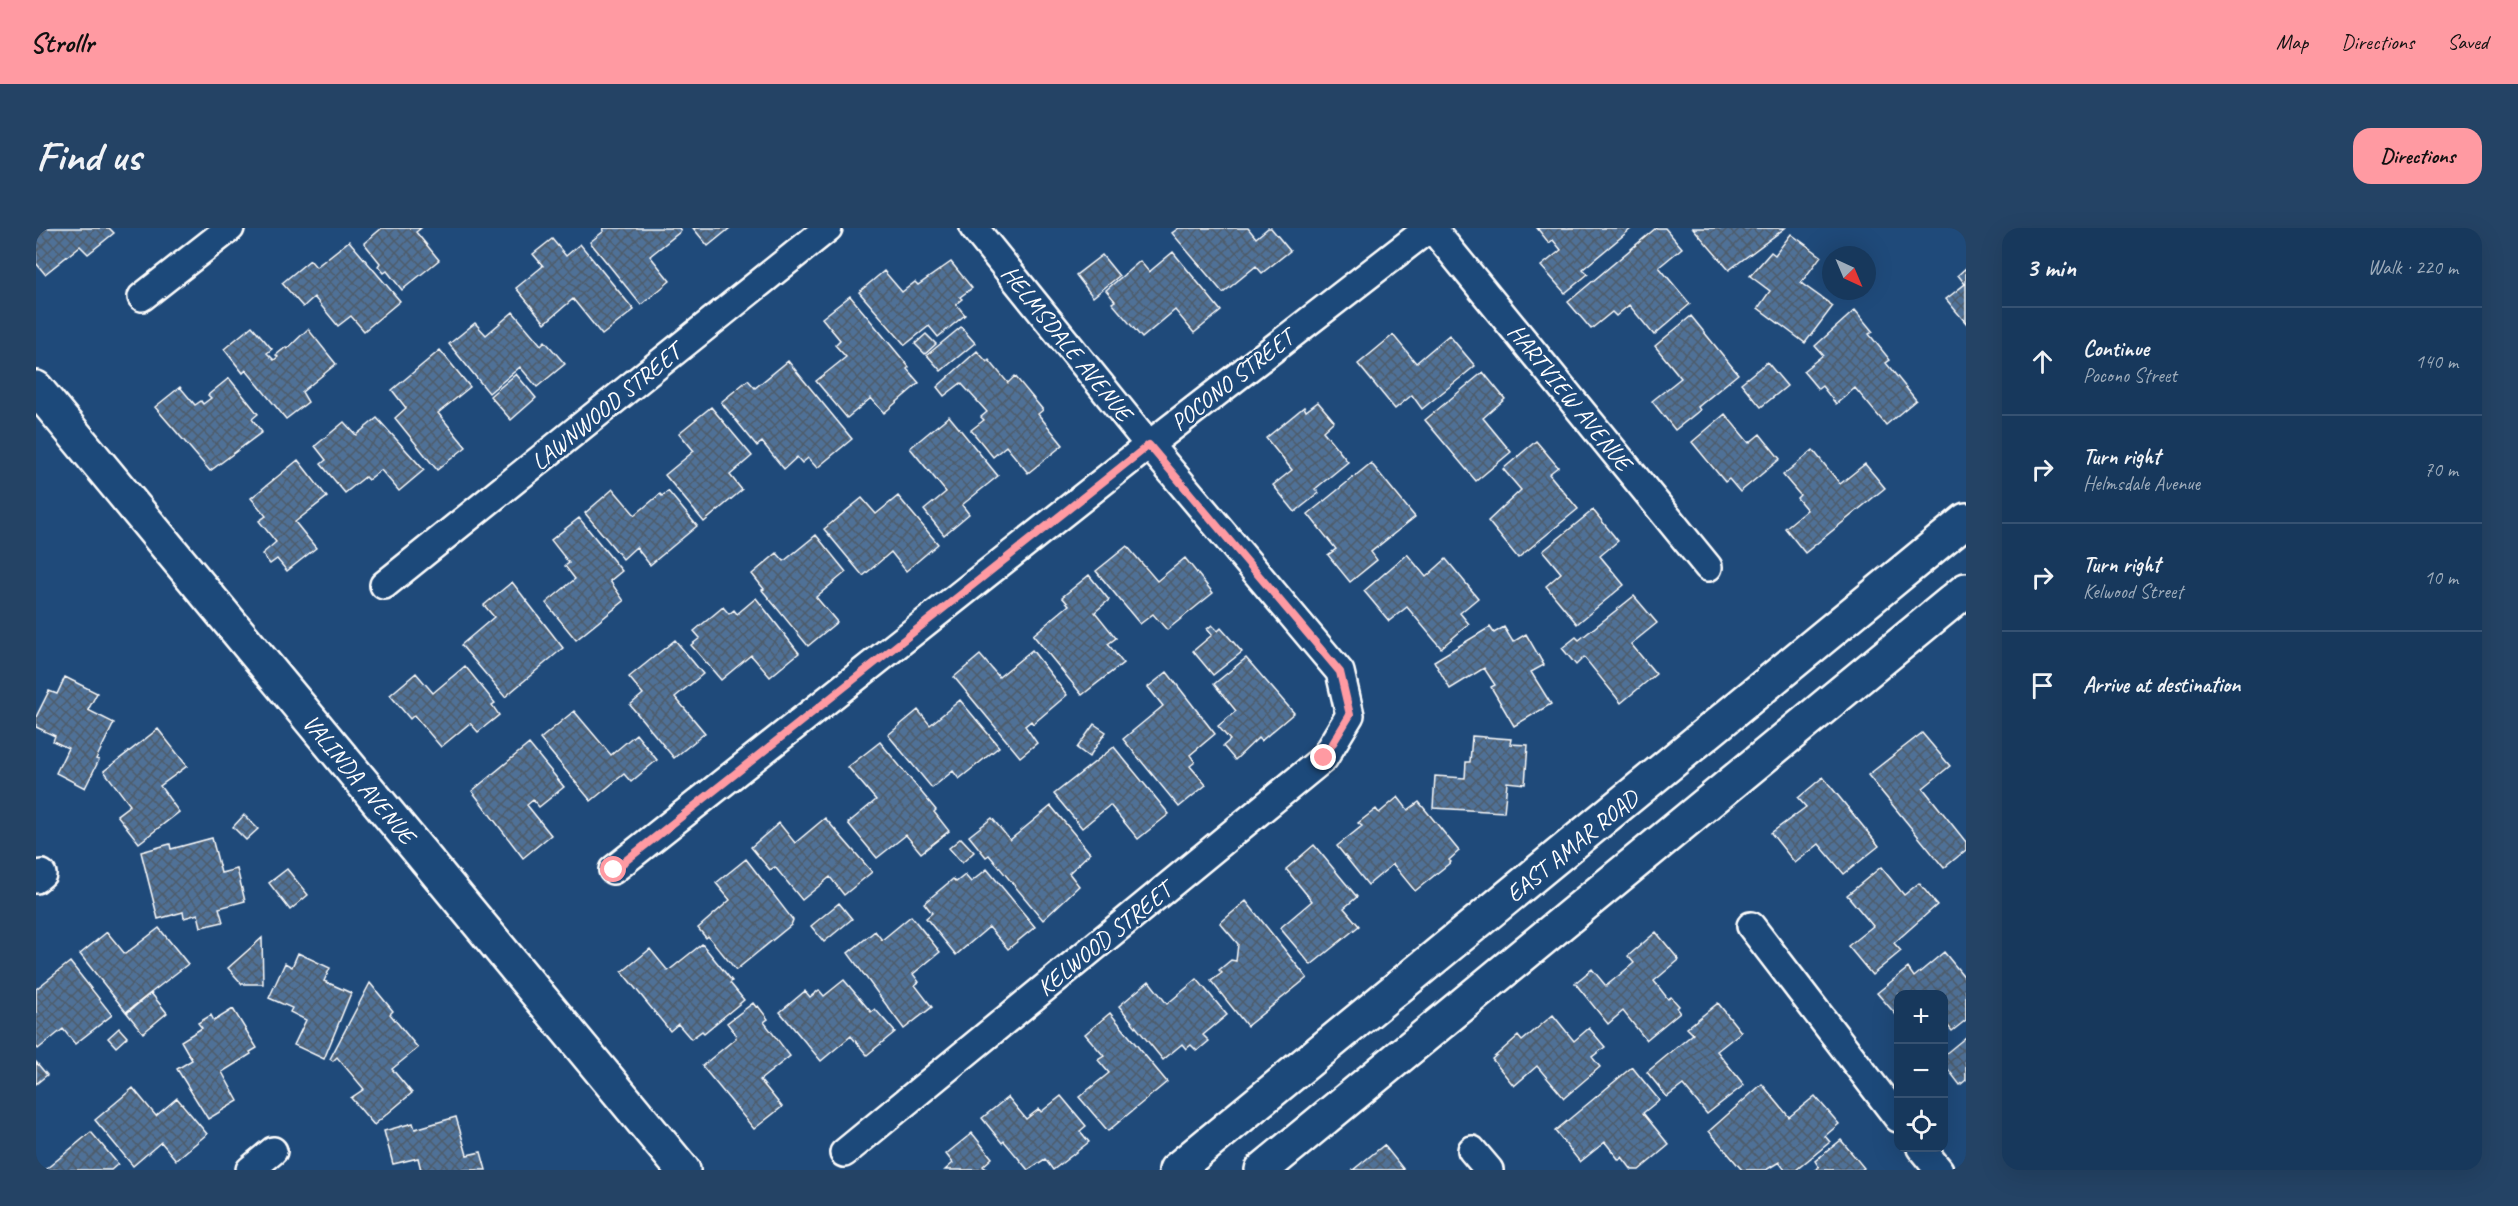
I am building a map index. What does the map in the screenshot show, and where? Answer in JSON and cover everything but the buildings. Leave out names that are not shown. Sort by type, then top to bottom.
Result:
[{"type":"main road","name":"VALINDA AVENUE","points":[[36,388],[682,1170]]},
{"type":"main road","name":"EAST AMAR ROAD","points":[[1176,1170],[1966,520]]},
{"type":"main road","points":[[1262,1170],[1966,590]]},
{"type":"street","points":[[142,297],[230,228]]},
{"type":"street","name":"LAWNWOOD STREET","points":[[384,585],[828,228]]},
{"type":"street","name":"HELMSDALE AVENUE","points":[[974,228],[1149,445],[1340,672],[1350,715]]},
{"type":"street","name":"POCONO STREET","points":[[614,870],[1149,445],[1430,228]]},
{"type":"street","name":"HARTVIEW AVENUE","points":[[1430,228],[1708,567]]},
{"type":"street","name":"KELWOOD STREET","points":[[844,1153],[1324,758],[1350,715]]},
{"type":"street","points":[[1752,926],[1894,1111]]},
{"type":"street","points":[[250,1170],[273,1151]]},
{"type":"street","points":[[1924,1152],[1939,1170]]},
{"type":"route","points":[[614,870],[1149,445],[1340,672],[1350,715],[1324,758]]}]
